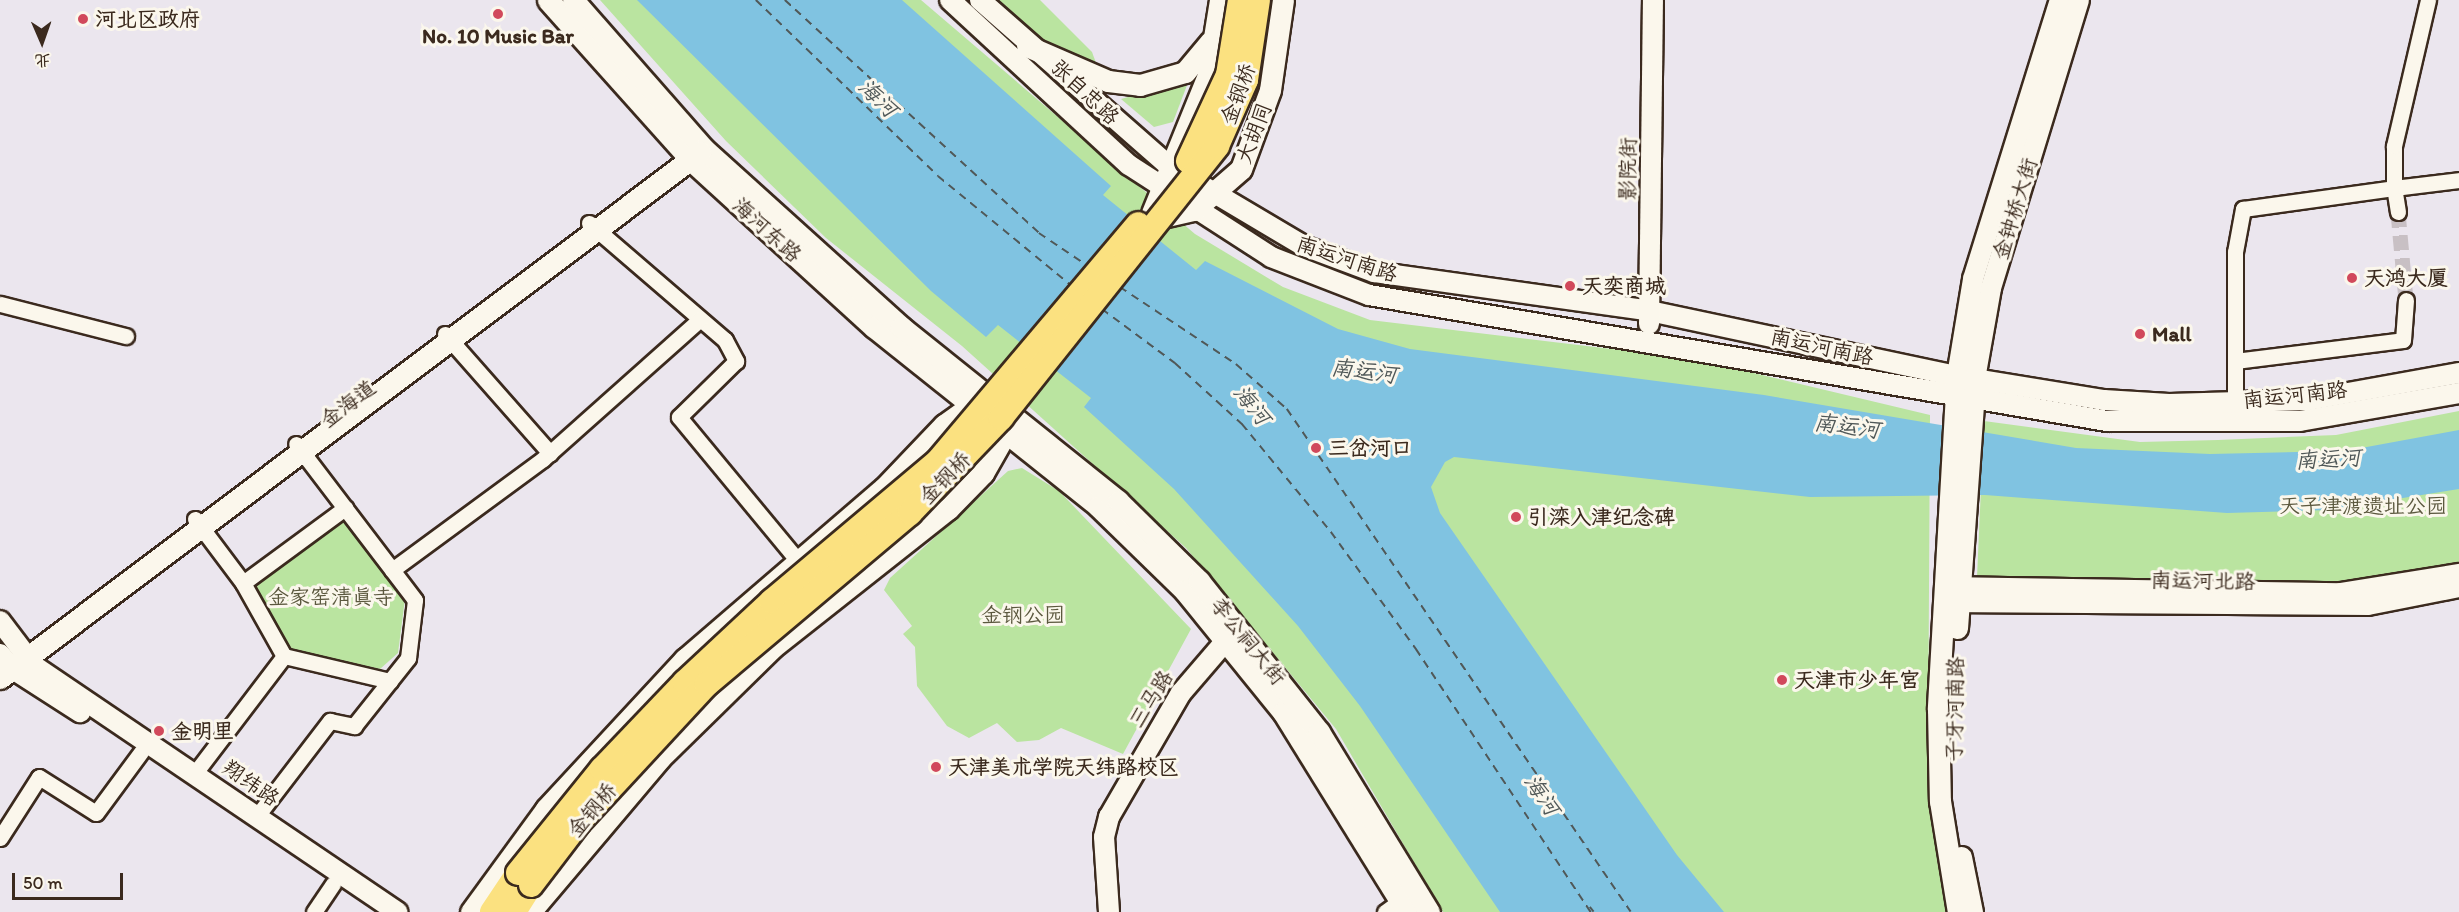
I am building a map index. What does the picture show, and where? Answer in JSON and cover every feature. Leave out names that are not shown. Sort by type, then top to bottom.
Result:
[{"type":"main road","name":"海河东路","points":[[548,0],[687,150],[967,406],[1011,426]]},
{"type":"main road","points":[[573,0],[670,112],[687,150],[657,185],[592,226]]},
{"type":"main road","name":"大胡同","points":[[1220,0],[1217,33],[1202,95],[1169,166],[1166,189],[1155,216],[1194,210],[1210,191],[1241,169],[1261,123],[1280,50],[1283,0]]},
{"type":"main road","name":"金钢桥","points":[[524,879],[602,769],[693,675],[938,461],[1143,218],[1188,161],[1211,120],[1232,58],[1240,0]]},
{"type":"main road","name":"金钢桥","points":[[524,879],[708,684],[910,513],[1013,402],[1217,146],[1246,80],[1258,0]]},
{"type":"main road","points":[[1027,46],[1108,81],[1140,85],[1185,72],[1217,33]]},
{"type":"main road","name":"海河东路","points":[[687,150],[901,327],[988,395],[1011,426]]},
{"type":"main road","name":"金海道","points":[[9,663],[592,226],[687,150]]},
{"type":"main road","name":"子牙河南路","points":[[1958,912],[1940,801],[1958,506],[1961,410],[1966,378]]},
{"type":"main road","points":[[471,912],[604,741],[735,611],[829,536],[967,406],[988,395],[1015,388],[1011,426],[983,473],[948,509],[773,647],[660,758],[530,912]]},
{"type":"main road","name":"李公祠大街","points":[[1011,426],[1237,637],[1402,904],[1428,912]]},
{"type":"main road","points":[[829,536],[829,548],[843,568],[868,573]]},
{"type":"main road","name":"子牙河南路","points":[[1953,594],[1952,722],[1955,827],[1972,912]]},
{"type":"main road","points":[[735,611],[747,609],[761,618],[774,637],[773,647]]},
{"type":"main road","points":[[492,912],[524,879]]},
{"type":"main road","points":[[513,912],[524,879]]},
{"type":"street","name":"张自忠路","points":[[950,0],[1129,165],[1194,210]]},
{"type":"street","name":"张自忠路","points":[[980,0],[1027,46],[1169,166],[1210,191]]},
{"type":"street","name":"影院街","points":[[1648,339],[1653,0]]},
{"type":"street","name":"金钟桥大街","points":[[1966,378],[1973,279],[2060,0]]},
{"type":"street","name":"金钟桥大街","points":[[1966,378],[1991,288],[2079,0]]},
{"type":"street","points":[[2398,212],[2394,188],[2394,146],[2428,0]]},
{"type":"street","points":[[2235,403],[2235,252],[2242,209],[2459,180]]},
{"type":"street","name":"南运河南路","points":[[1210,191],[1304,246],[1374,272],[1650,311],[1966,378],[2104,400],[2235,403],[2333,396],[2459,373]]},
{"type":"street","name":"南运河南路","points":[[1194,210],[1271,257],[1369,295],[1648,339],[1961,410],[2107,421],[2232,425],[2342,415],[2459,393]]},
{"type":"street","points":[[592,226],[725,340],[736,361],[679,417],[798,561]]},
{"type":"street","points":[[2235,362],[2403,340],[2406,300]]},
{"type":"street","points":[[0,304],[126,336]]},
{"type":"street","points":[[392,570],[550,453],[700,319]]},
{"type":"street","points":[[446,335],[550,453]]},
{"type":"street","points":[[257,816],[330,722],[354,726],[408,658],[415,600],[298,447]]},
{"type":"street","points":[[243,583],[345,508]]},
{"type":"street","points":[[198,523],[243,583],[284,656],[390,681]]},
{"type":"street","name":"南运河北路","points":[[1953,594],[2340,593],[2459,574]]},
{"type":"street","name":"南运河北路","points":[[1953,594],[2368,605],[2459,587]]},
{"type":"street","name":"翔纬路","points":[[0,621],[9,663],[374,912]]},
{"type":"street","name":"三马路","points":[[1109,912],[1104,837],[1109,816],[1181,693],[1237,637]]},
{"type":"street","name":"三马路","points":[[1116,912],[1109,852],[1116,821],[1197,686],[1237,637]]},
{"type":"street","points":[[195,774],[284,656]]},
{"type":"street","name":"翔纬路","points":[[9,663],[195,774],[397,912]]},
{"type":"street","points":[[0,838],[39,777],[96,813],[141,752]]},
{"type":"street","points":[[314,912],[333,884]]},
{"type":"green space","points":[[600,0],[921,0],[1195,234],[1283,287],[1370,320],[1695,359],[1930,415],[1928,762],[1937,859],[1948,912],[1443,912],[1336,729],[1186,548],[962,346],[826,238],[726,141]]},
{"type":"green space","points":[[997,0],[1040,0],[1092,52],[1096,63],[1032,41]]},
{"type":"green space","points":[[1189,80],[1173,122],[1154,127],[1121,99]]},
{"type":"green space","name":"天子津渡遗址公园","points":[[2459,411],[2459,563],[2367,582],[1977,577],[1984,421],[2140,442],[2336,435]]},
{"type":"green space","name":"金钢公园","points":[[1022,468],[1059,491],[1191,629],[1123,754],[1061,728],[1039,740],[1017,742],[997,723],[969,738],[947,726],[917,686],[915,647],[903,634],[912,626],[884,590],[890,578],[1008,471]]},
{"type":"green space","name":"金家窑清真寺","points":[[344,517],[405,599],[398,653],[380,669],[287,649],[253,591],[260,574]]},
{"type":"water","points":[[637,0],[902,0],[1111,186],[1103,195],[1196,270],[1205,261],[1338,329],[1410,349],[1764,395],[2076,448],[2210,454],[2345,451],[2459,430],[2459,489],[2328,510],[2227,513],[1985,495],[1810,497],[1454,457],[1445,462],[1431,487],[1440,513],[1677,855],[1724,912],[1500,912],[1360,706],[1298,626],[1174,489],[1084,407],[1091,398],[998,325],[986,337],[931,291]]},
{"type":"ferry route","points":[[756,0],[938,176],[1072,286]]},
{"type":"ferry route","points":[[785,0],[1039,233],[1088,266]]},
{"type":"ferry route","points":[[1120,287],[1236,364],[1287,409],[1631,912]]},
{"type":"ferry route","points":[[1102,309],[1175,363],[1242,424],[1331,532],[1416,649],[1591,912]]},
{"type":"ferry route","points":[[1590,907],[1594,912]]},
{"type":"tunnel","points":[[2398,212],[2406,300]]},
{"type":"place","name":"No. 10 Music Bar","points":[[498,14]]},
{"type":"place","name":"河北区政府","points":[[83,19]]},
{"type":"place","name":"天鸿大厦","points":[[2352,278]]},
{"type":"place","name":"天奕商城","points":[[1570,286]]},
{"type":"place","name":"Mall","points":[[2140,334]]},
{"type":"place","name":"三岔河口","points":[[1316,448]]},
{"type":"place","name":"引滦入津纪念碑","points":[[1516,517]]},
{"type":"place","name":"天津市少年宫","points":[[1782,680]]},
{"type":"place","name":"金明里","points":[[159,731]]},
{"type":"place","name":"天津美术学院天纬路校区","points":[[936,767]]},
{"type":"water label","name":"海河","points":[[878,98]]},
{"type":"water label","name":"南运河","points":[[1364,371]]},
{"type":"water label","name":"海河","points":[[1252,405]]},
{"type":"water label","name":"南运河","points":[[1847,426]]},
{"type":"water label","name":"南运河","points":[[2328,459]]},
{"type":"water label","name":"海河","points":[[1542,795]]}]
